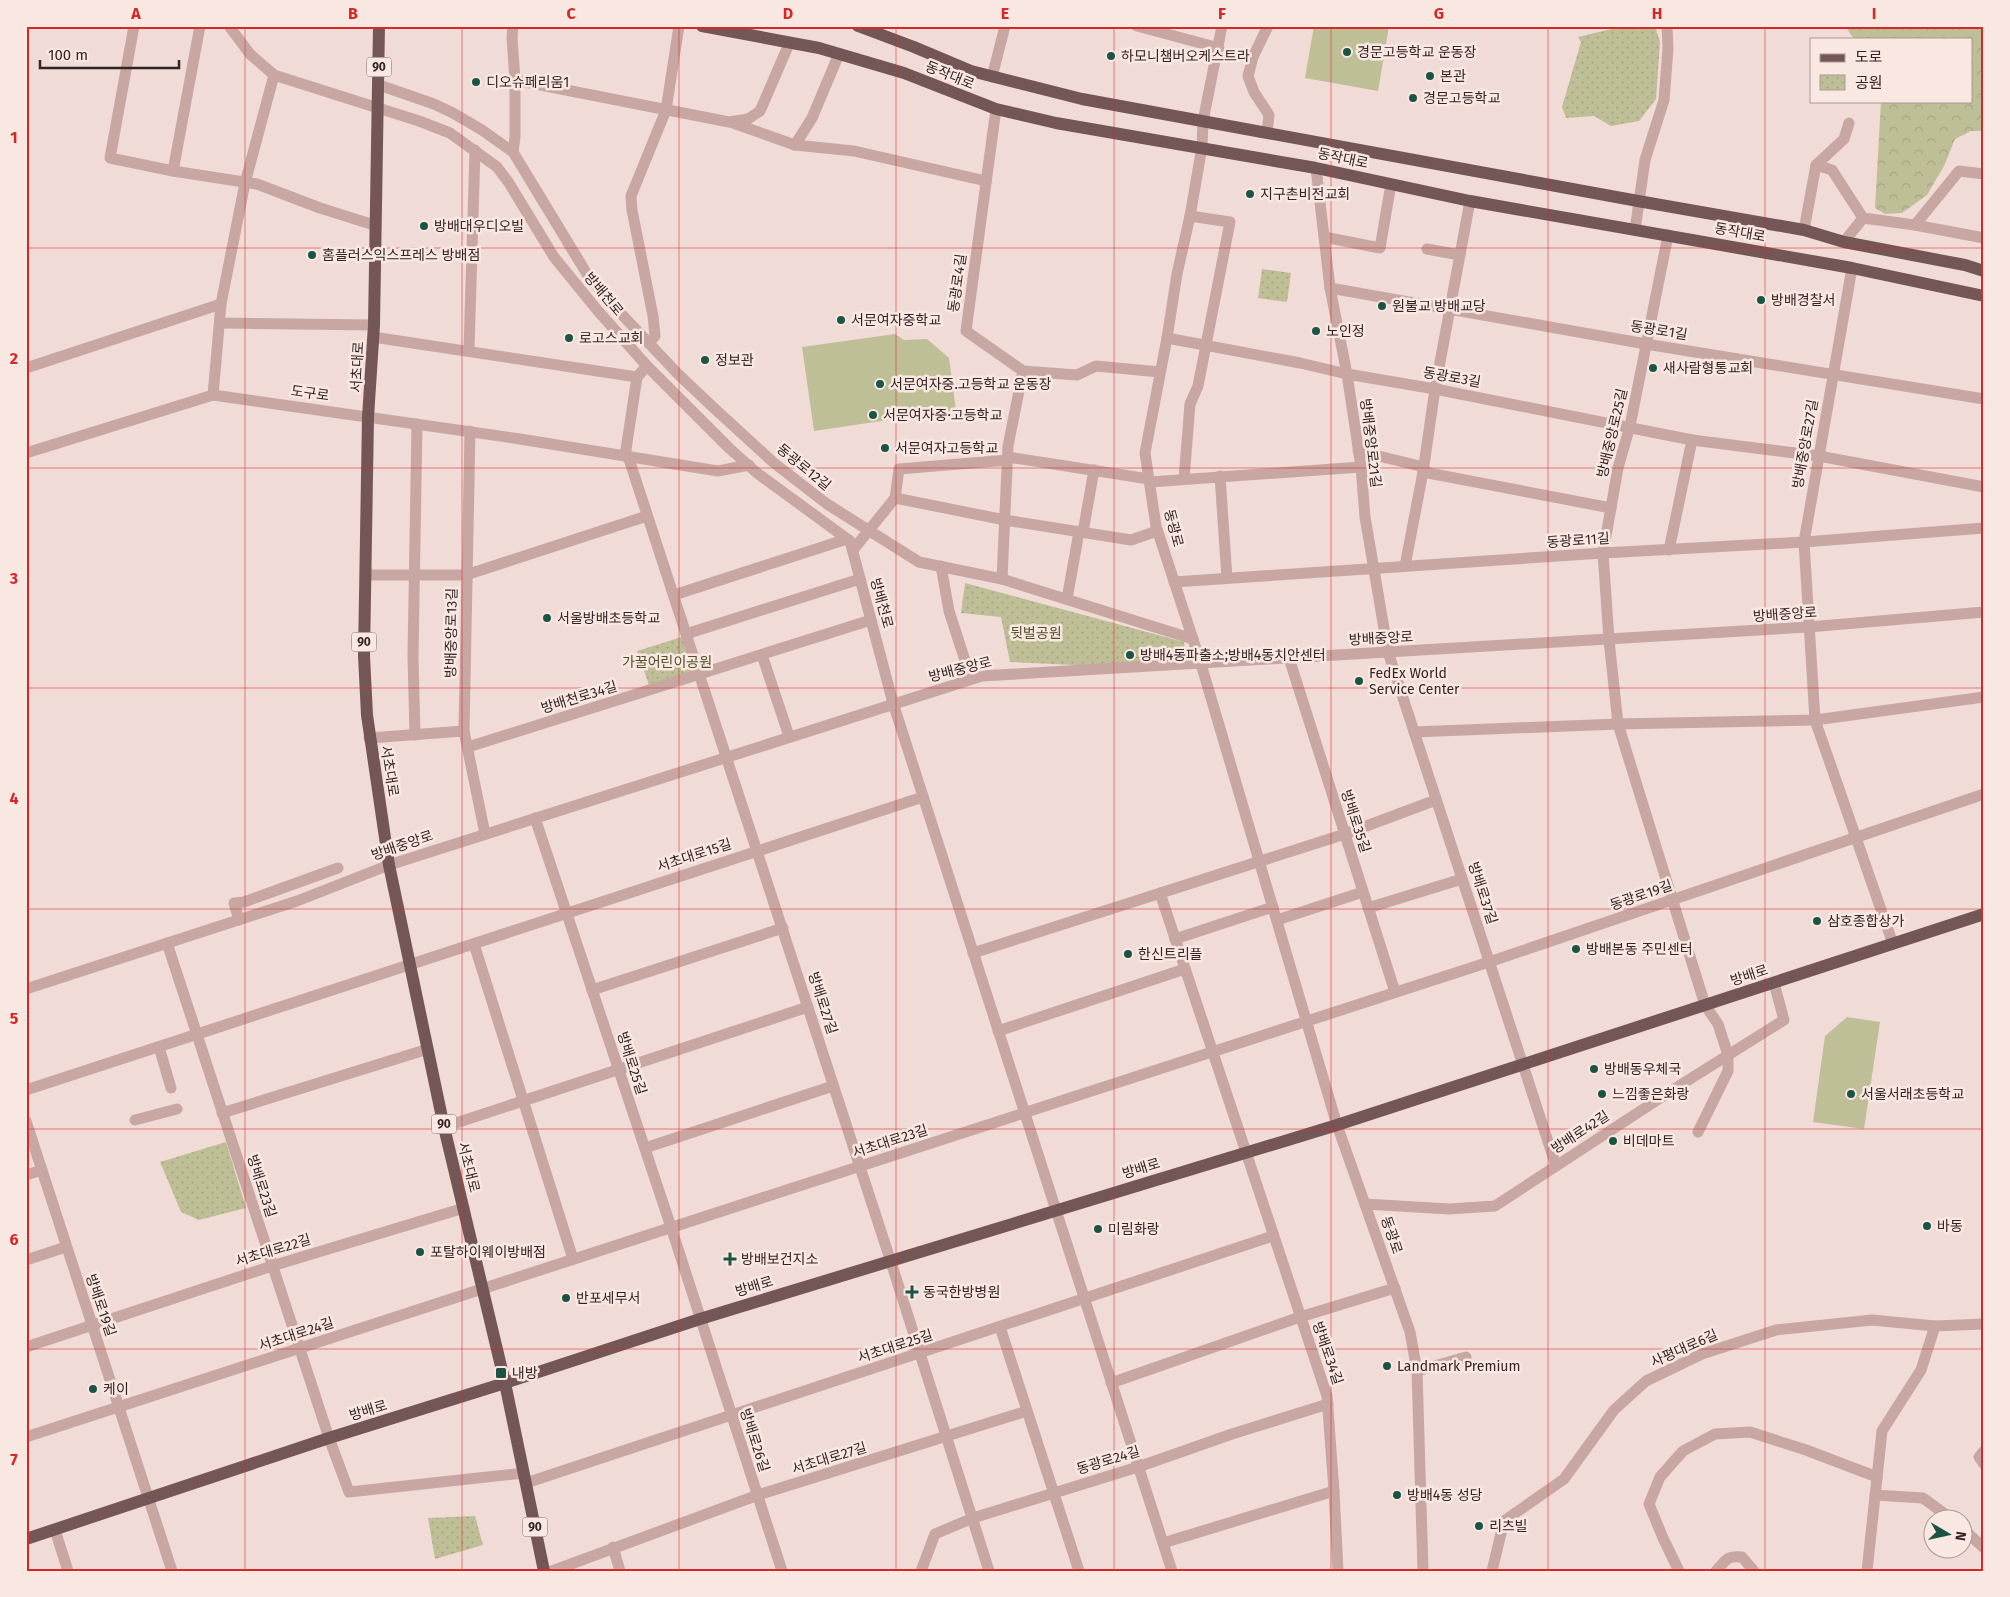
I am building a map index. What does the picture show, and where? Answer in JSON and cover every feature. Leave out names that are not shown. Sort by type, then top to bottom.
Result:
[{"type":"main road","points":[[374,26],[379,48]]},
{"type":"main road","name":"서초대로","points":[[379,26],[374,225],[374,331],[368,417],[364,656],[369,738],[389,865],[444,1127],[505,1383],[544,1571]]},
{"type":"main road","points":[[379,48],[388,26]]},
{"type":"main road","name":"동작대로","points":[[702,26],[789,44],[819,48],[904,73],[996,109],[1065,124],[1316,168],[1470,201],[1852,268],[1984,296]]},
{"type":"main road","name":"동작대로","points":[[858,26],[914,47],[971,72],[1082,99],[1804,230],[1844,242],[1984,270]]},
{"type":"main road","name":"방배로","points":[[26,1539],[328,1438],[505,1383],[700,1319],[890,1259],[1337,1125],[1984,914]]},
{"type":"street","points":[[134,26],[110,158],[173,171],[257,184],[320,208],[374,225]]},
{"type":"street","points":[[173,171],[200,26]]},
{"type":"street","name":"방배천로","points":[[229,26],[250,54],[274,75],[419,121],[450,133],[497,167],[554,256],[598,311],[647,366],[729,448],[850,541],[893,703],[1054,1210],[1172,1571]]},
{"type":"street","name":"방배천로","points":[[236,26],[241,40]]},
{"type":"street","points":[[512,152],[515,80],[513,26]]},
{"type":"street","points":[[649,343],[654,336],[653,316],[632,210],[631,196],[666,110],[679,26]]},
{"type":"street","points":[[992,77],[1005,26]]},
{"type":"street","points":[[1137,26],[1219,48]]},
{"type":"street","name":"동광로","points":[[1222,26],[1203,121],[1202,147],[1190,216],[1177,274],[1168,338],[1146,453],[1149,480],[1158,531],[1201,664],[1337,1125],[1410,1332],[1417,1371],[1423,1571]]},
{"type":"street","points":[[1267,133],[1269,116],[1254,92],[1248,76],[1253,57],[1268,26]]},
{"type":"street","points":[[1635,230],[1645,160],[1664,100],[1668,48],[1667,26]]},
{"type":"street","points":[[729,122],[748,120],[760,111],[789,44]]},
{"type":"street","points":[[795,145],[812,118],[839,54]]},
{"type":"street","points":[[213,395],[221,304],[245,183],[274,75]]},
{"type":"street","points":[[515,80],[729,122],[795,145],[854,151],[986,181],[996,109]]},
{"type":"street","name":"동광로12길","points":[[379,85],[434,104],[453,113],[482,130],[512,152],[528,174],[587,274],[612,303],[678,374],[774,462],[827,504],[919,562],[1002,579],[1193,639]]},
{"type":"street","points":[[1804,230],[1816,165],[1844,138],[1848,123]]},
{"type":"street","points":[[469,350],[475,150]]},
{"type":"street","points":[[1816,165],[1832,170],[1863,218],[1915,225],[1984,238]]},
{"type":"street","name":"방배중앙로21길","points":[[1316,168],[1330,288],[1347,374],[1361,467],[1365,517],[1388,652]]},
{"type":"street","points":[[1915,225],[1959,171],[1984,174]]},
{"type":"street","name":"동광로4길","points":[[986,181],[966,330],[1023,371]]},
{"type":"street","points":[[1324,238],[1380,248],[1392,184]]},
{"type":"street","points":[[1405,566],[1470,201]]},
{"type":"street","points":[[1184,479],[1190,404],[1198,386],[1230,222],[1190,216]]},
{"type":"street","points":[[1844,242],[1863,218]]},
{"type":"street","name":"방배중앙로25길","points":[[1668,235],[1630,426],[1618,468],[1603,553],[1609,640],[1618,724],[1704,1005],[1718,1024],[1728,1055]]},
{"type":"street","points":[[1427,249],[1460,255]]},
{"type":"street","name":"방배중앙로27길","points":[[1852,268],[1804,542],[1809,628],[1815,720],[1893,944]]},
{"type":"street","name":"동광로1길","points":[[1330,288],[1646,344],[1984,399]]},
{"type":"street","points":[[26,368],[221,304]]},
{"type":"street","points":[[220,323],[374,331],[469,350],[637,377]]},
{"type":"street","name":"동광로3길","points":[[1168,338],[1300,363],[1347,374],[1630,426],[1692,440],[1819,456],[1984,487]]},
{"type":"street","points":[[626,456],[637,377],[647,366]]},
{"type":"street","points":[[1002,579],[1008,446],[1023,371],[1077,375],[1096,366],[1160,372]]},
{"type":"street","name":"도구로","points":[[26,453],[213,395],[417,424],[718,471],[749,465]]},
{"type":"street","points":[[415,735],[414,574],[417,424]]},
{"type":"street","name":"방배중앙로13길","points":[[470,432],[464,731],[486,834]]},
{"type":"street","points":[[1669,550],[1692,440]]},
{"type":"street","points":[[1358,451],[1423,470],[1611,508]]},
{"type":"street","name":"방배로27길","points":[[626,456],[758,850],[989,1571]]},
{"type":"street","points":[[852,550],[895,498],[899,469],[1008,458],[1149,480],[1361,467]]},
{"type":"street","points":[[1067,599],[1094,470]]},
{"type":"street","points":[[1220,476],[1227,578]]},
{"type":"street","points":[[895,498],[1005,520],[1131,540],[1158,531]]},
{"type":"street","points":[[366,575],[466,575],[647,516]]},
{"type":"street","name":"동광로11길","points":[[1174,582],[1603,553],[1804,542],[1984,528]]},
{"type":"street","points":[[674,595],[847,539]]},
{"type":"street","points":[[940,566],[949,611],[971,679]]},
{"type":"street","points":[[686,634],[860,579]]},
{"type":"street","name":"방배중앙로","points":[[26,989],[296,901],[389,865],[982,676],[1809,628],[1984,612]]},
{"type":"street","name":"방배천로34길","points":[[468,748],[871,620]]},
{"type":"street","name":"방배로37길","points":[[1388,652],[1523,1065]]},
{"type":"street","points":[[762,654],[789,736]]},
{"type":"street","name":"방배로35길","points":[[1289,658],[1395,992]]},
{"type":"street","points":[[1414,732],[1618,724],[1815,720],[1984,697]]},
{"type":"street","name":"서초대로","points":[[369,738],[464,731]]},
{"type":"street","name":"동광로19길","points":[[1307,1021],[1489,962],[1984,794]]},
{"type":"street","name":"서초대로15길","points":[[26,1090],[923,797]]},
{"type":"street","points":[[973,953],[1345,834],[1436,800]]},
{"type":"street","name":"방배로25길","points":[[535,818],[671,1226],[700,1319]]},
{"type":"street","points":[[239,920],[234,903],[252,899],[338,868]]},
{"type":"street","points":[[1368,908],[1462,879]]},
{"type":"street","points":[[1277,920],[1363,892]]},
{"type":"street","name":"방배로34길","points":[[1160,893],[1328,1404],[1338,1571]]},
{"type":"street","points":[[1175,939],[1273,907]]},
{"type":"street","points":[[592,990],[783,928]]},
{"type":"street","name":"방배로23길","points":[[167,943],[328,1438],[349,1492],[525,1478]]},
{"type":"street","points":[[474,944],[574,1258]]},
{"type":"street","points":[[998,1031],[1185,970]]},
{"type":"street","name":"방배로42길","points":[[1365,1204],[1449,1209],[1495,1206],[1784,1020],[1774,983]]},
{"type":"street","points":[[444,1127],[808,1007]]},
{"type":"street","name":"서초대로23길","points":[[483,1289],[671,1226],[1307,1021]]},
{"type":"street","points":[[159,1047],[171,1088]]},
{"type":"street","points":[[222,1112],[428,1049]]},
{"type":"street","points":[[1698,1132],[1728,1071],[1728,1055]]},
{"type":"street","points":[[1523,1065],[1556,1166]]},
{"type":"street","points":[[645,1148],[833,1086]]},
{"type":"street","points":[[135,1120],[177,1109]]},
{"type":"street","name":"방배로19길","points":[[26,1121],[172,1571]]},
{"type":"street","points":[[26,1175],[42,1170]]},
{"type":"street","name":"서초대로22길","points":[[26,1347],[272,1266],[464,1208]]},
{"type":"street","name":"서초대로25길","points":[[525,1478],[732,1416],[1273,1236]]},
{"type":"street","points":[[26,1260],[66,1247]]},
{"type":"street","points":[[1111,1383],[1300,1317],[1395,1288]]},
{"type":"street","name":"서초대로24길","points":[[26,1437],[483,1289]]},
{"type":"street","name":"방배로26길","points":[[700,1319],[782,1571]]},
{"type":"street","name":"사평대로6길","points":[[1492,1571],[1504,1521],[1564,1479],[1614,1410],[1646,1382],[1702,1354],[1776,1330],[1872,1320],[1935,1326],[1984,1324]]},
{"type":"street","points":[[1867,1571],[1882,1431],[1921,1370],[1935,1326]]},
{"type":"street","points":[[1000,1327],[1079,1571]]},
{"type":"street","points":[[1417,1371],[1466,1357]]},
{"type":"street","name":"동광로24길","points":[[921,1571],[935,1534],[973,1518],[1138,1467],[1232,1434],[1328,1404]]},
{"type":"street","name":"서초대로27길","points":[[552,1571],[612,1547],[758,1495],[1027,1411]]},
{"type":"street","points":[[1679,1571],[1662,1538],[1649,1504],[1660,1477],[1683,1451],[1715,1434],[1750,1432],[1877,1476]]},
{"type":"street","points":[[1162,1543],[1334,1491]]},
{"type":"street","points":[[1875,1495],[1923,1498],[1939,1510]]},
{"type":"street","points":[[55,1530],[68,1571]]},
{"type":"street","points":[[1972,1537],[1984,1548]]},
{"type":"street","points":[[612,1547],[620,1571]]},
{"type":"street","points":[[1716,1571],[1723,1561],[1732,1556],[1742,1557],[1754,1571]]},
{"type":"street","points":[[1418,1571],[1423,1571]]},
{"type":"green space","name":"경문고등학교 운동장","points":[[1314,26],[1389,26],[1378,91],[1305,78]]},
{"type":"green space","points":[[1624,26],[1655,26],[1660,42],[1656,99],[1639,121],[1611,126],[1594,116],[1566,118],[1562,107],[1581,42],[1578,37]]},
{"type":"green space","points":[[1845,26],[1984,26],[1984,131],[1971,131],[1955,139],[1944,166],[1927,195],[1902,213],[1885,214],[1875,208],[1881,102],[1972,102],[1972,38],[1853,38]]},
{"type":"green space","points":[[1262,269],[1291,273],[1287,302],[1258,298]]},
{"type":"green space","name":"서문여자중.고등학교 운동장","points":[[895,334],[904,340],[927,339],[949,358],[956,410],[814,431],[802,347]]},
{"type":"green space","name":"뒷벌공원","points":[[965,583],[1184,642],[1187,664],[1117,667],[1010,662],[1001,617],[961,613]]},
{"type":"green space","name":"가꿀어린이공원","points":[[685,636],[696,674],[650,688],[637,651]]},
{"type":"green space","points":[[1847,1017],[1880,1022],[1864,1129],[1813,1122],[1825,1036]]},
{"type":"green space","points":[[226,1142],[246,1208],[199,1220],[181,1212],[160,1162]]},
{"type":"green space","points":[[475,1516],[483,1545],[435,1559],[428,1518]]},
{"type":"place","name":"경문고등학교 운동장","points":[[1347,52]]},
{"type":"place","name":"하모니챔버오케스트라","points":[[1111,56]]},
{"type":"place","name":"본관","points":[[1430,76]]},
{"type":"place","name":"디오슈페리움1","points":[[476,82]]},
{"type":"place","name":"경문고등학교","points":[[1413,98]]},
{"type":"place","name":"지구촌비전교회","points":[[1250,194]]},
{"type":"place","name":"방배대우디오빌","points":[[424,226]]},
{"type":"place","name":"홈플러스익스프레스 방배점","points":[[312,255]]},
{"type":"place","name":"방배경찰서","points":[[1761,300]]},
{"type":"place","name":"원불교 방배교당","points":[[1382,306]]},
{"type":"place","name":"서문여자중학교","points":[[841,320]]},
{"type":"place","name":"노인정","points":[[1316,331]]},
{"type":"place","name":"로고스교회","points":[[569,338]]},
{"type":"place","name":"정보관","points":[[705,360]]},
{"type":"place","name":"새사람형통교회","points":[[1653,368]]},
{"type":"place","name":"서문여자중.고등학교 운동장","points":[[880,384]]},
{"type":"place","name":"서문여자중·고등학교","points":[[873,415]]},
{"type":"place","name":"서문여자고등학교","points":[[885,448]]},
{"type":"place","name":"서울방배초등학교","points":[[547,618]]},
{"type":"place","name":"방배4동파출소;방배4동치안센터","points":[[1130,655]]},
{"type":"place","name":"FedEx World Service Center","points":[[1359,681]]},
{"type":"place","name":"삼호종합상가","points":[[1817,921]]},
{"type":"place","name":"방배본동 주민센터","points":[[1576,949]]},
{"type":"place","name":"한신트리플","points":[[1128,954]]},
{"type":"place","name":"방배동우체국","points":[[1594,1069]]},
{"type":"place","name":"느낌좋은화랑","points":[[1602,1094]]},
{"type":"place","name":"서울서래초등학교","points":[[1851,1094]]},
{"type":"place","name":"비데마트","points":[[1613,1141]]},
{"type":"place","name":"바동","points":[[1927,1226]]},
{"type":"place","name":"미림화랑","points":[[1098,1229]]},
{"type":"place","name":"포탈하이웨이방배점","points":[[420,1252]]},
{"type":"place","name":"방배보건지소","points":[[730,1259]]},
{"type":"place","name":"동국한방병원","points":[[912,1292]]},
{"type":"place","name":"반포세무서","points":[[566,1298]]},
{"type":"place","name":"Landmark Premium","points":[[1387,1366]]},
{"type":"place","name":"내방","points":[[501,1373]]},
{"type":"place","name":"케이","points":[[93,1389]]},
{"type":"place","name":"방배4동 성당","points":[[1397,1495]]},
{"type":"place","name":"리츠빌","points":[[1479,1526]]}]
